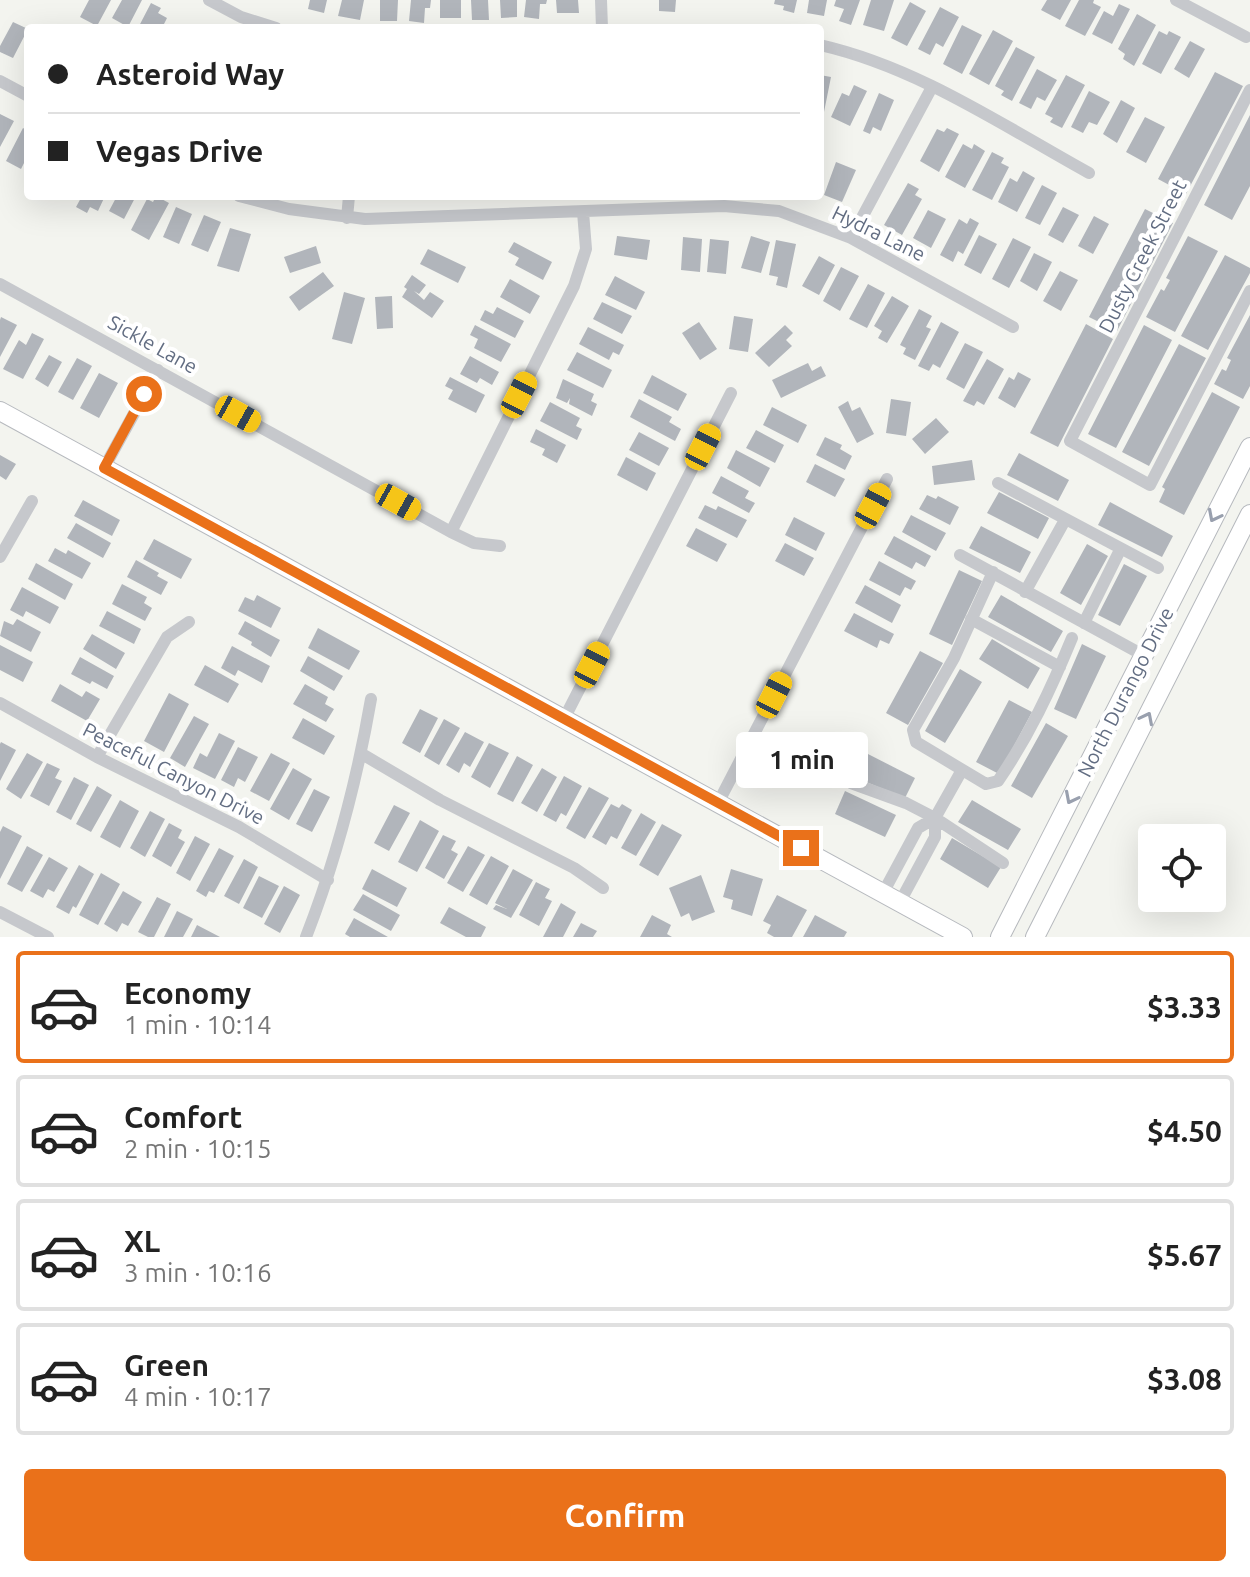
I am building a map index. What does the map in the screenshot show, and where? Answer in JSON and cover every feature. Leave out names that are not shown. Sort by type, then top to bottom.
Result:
[{"type":"main road","points":[[0,411],[963,937]]},
{"type":"main road","name":"North Durango Drive","points":[[1000,937],[1250,447]]},
{"type":"main road","name":"North Durango Drive","points":[[1035,937],[1250,514]]},
{"type":"street","points":[[209,0],[241,17],[263,24]]},
{"type":"street","points":[[601,0],[602,24]]},
{"type":"street","points":[[1176,0],[1246,37]]},
{"type":"street","points":[[824,46],[856,54],[932,87],[1089,173]]},
{"type":"street","points":[[0,81],[24,94]]},
{"type":"street","points":[[851,238],[932,87]]},
{"type":"street","name":"Dusty Creek Street","points":[[1250,90],[1070,441],[1150,485],[1250,291]]},
{"type":"street","name":"Hydra Lane","points":[[254,200],[347,218],[724,206],[779,211],[851,238],[1013,327]]},
{"type":"street","points":[[347,218],[349,200]]},
{"type":"street","points":[[451,532],[574,286],[586,249],[583,212]]},
{"type":"street","name":"Sickle Lane","points":[[0,284],[451,532],[474,543],[500,546]]},
{"type":"street","points":[[104,468],[158,370]]},
{"type":"street","points":[[564,719],[731,393]]},
{"type":"street","points":[[718,803],[887,479]]},
{"type":"street","points":[[998,483],[1158,568]]},
{"type":"street","points":[[0,557],[32,501]]},
{"type":"street","points":[[1025,592],[1065,520]]},
{"type":"street","points":[[1084,623],[1120,550]]},
{"type":"street","points":[[960,555],[1143,655]]},
{"type":"street","points":[[993,572],[954,658],[913,730],[916,742],[986,784],[998,781],[1025,742],[1072,638]]},
{"type":"street","points":[[971,619],[1060,667]]},
{"type":"street","points":[[97,757],[167,637],[189,622]]},
{"type":"street","points":[[306,937],[328,880],[362,754],[371,699]]},
{"type":"street","name":"Peaceful Canyon Drive","points":[[0,703],[97,757],[239,827],[328,880]]},
{"type":"street","points":[[362,754],[440,800],[574,868],[603,888]]},
{"type":"street","points":[[900,902],[935,837],[935,818],[962,770]]},
{"type":"street","points":[[851,783],[906,803],[935,818],[1003,863]]},
{"type":"street","points":[[883,893],[918,828],[935,818]]},
{"type":"street","points":[[0,912],[48,937]]},
{"type":"building","points":[[89,0],[111,0],[98,24],[80,17]]},
{"type":"building","points":[[122,0],[142,0],[130,24],[112,18]]},
{"type":"building","points":[[310,0],[327,0],[324,13],[308,9]]},
{"type":"building","points":[[342,0],[364,0],[360,20],[338,16]]},
{"type":"building","points":[[380,0],[398,0],[397,21],[380,21]]},
{"type":"building","points":[[411,0],[431,0],[430,8],[425,8],[424,23],[409,21]]},
{"type":"building","points":[[440,0],[461,0],[461,18],[440,18]]},
{"type":"building","points":[[471,0],[488,0],[489,20],[472,20]]},
{"type":"building","points":[[500,0],[517,0],[517,17],[501,18]]},
{"type":"building","points":[[526,0],[547,0],[546,4],[540,4],[539,19],[524,17]]},
{"type":"building","points":[[556,0],[578,0],[579,13],[557,13]]},
{"type":"building","points":[[659,0],[676,0],[675,12],[659,11]]},
{"type":"building","points":[[775,0],[797,0],[794,13],[774,4]]},
{"type":"building","points":[[809,0],[827,0],[824,16],[807,13]]},
{"type":"building","points":[[836,0],[860,0],[851,25],[839,21],[844,9],[834,6]]},
{"type":"building","points":[[871,0],[894,0],[884,31],[863,25]]},
{"type":"building","points":[[1047,0],[1071,0],[1060,20],[1041,10]]},
{"type":"building","points":[[1079,0],[1094,0],[1093,3],[1101,7],[1085,36],[1065,26]]},
{"type":"building","points":[[910,2],[926,11],[907,46],[891,38]]},
{"type":"building","points":[[151,3],[161,8],[158,13],[167,18],[164,24],[140,24]]},
{"type":"building","points":[[1119,4],[1130,9],[1112,44],[1092,34],[1104,11],[1113,16]]},
{"type":"building","points":[[940,7],[959,17],[943,47],[936,43],[930,55],[918,49]]},
{"type":"building","points":[[1137,14],[1156,25],[1134,66],[1123,59],[1125,54],[1118,49]]},
{"type":"building","points":[[13,22],[24,27],[24,37],[13,58],[0,52]]},
{"type":"building","points":[[962,25],[982,35],[962,74],[943,64]]},
{"type":"building","points":[[993,30],[1013,41],[989,85],[969,74]]},
{"type":"building","points":[[1159,31],[1167,35],[1169,31],[1181,37],[1161,74],[1142,64]]},
{"type":"building","points":[[1190,41],[1205,49],[1189,78],[1174,69]]},
{"type":"building","points":[[1016,47],[1035,57],[1012,101],[1001,95],[1004,91],[995,86]]},
{"type":"building","points":[[1037,69],[1057,80],[1045,101],[1037,97],[1031,109],[1019,103]]},
{"type":"building","points":[[1215,72],[1243,86],[1186,194],[1158,179]]},
{"type":"building","points":[[1066,75],[1085,85],[1062,128],[1050,122],[1053,118],[1045,114]]},
{"type":"building","points":[[824,76],[831,77],[824,112]]},
{"type":"building","points":[[854,85],[867,91],[850,126],[831,117],[842,93],[849,96]]},
{"type":"building","points":[[1089,91],[1110,102],[1097,125],[1089,122],[1083,133],[1071,127]]},
{"type":"building","points":[[879,93],[894,100],[881,131],[873,127],[870,134],[863,131]]},
{"type":"building","points":[[1121,100],[1135,108],[1117,143],[1103,134]]},
{"type":"building","points":[[0,114],[14,121],[0,147]]},
{"type":"building","points":[[1250,115],[1250,186],[1232,220],[1204,205]]},
{"type":"building","points":[[1145,117],[1165,127],[1146,163],[1126,152]]},
{"type":"building","points":[[23,128],[24,163],[21,169],[6,161]]},
{"type":"building","points":[[947,128],[959,134],[939,172],[920,161],[937,129],[944,132]]},
{"type":"building","points":[[963,144],[972,149],[974,144],[985,151],[965,188],[945,177]]},
{"type":"building","points":[[992,152],[1004,158],[1001,163],[1009,167],[992,200],[972,190]]},
{"type":"building","points":[[836,162],[856,170],[842,202],[824,195]]},
{"type":"building","points":[[1023,171],[1035,178],[1017,212],[998,202],[1010,178],[1017,182]]},
{"type":"building","points":[[908,183],[919,189],[915,195],[922,199],[902,235],[884,225]]},
{"type":"building","points":[[1042,185],[1057,193],[1040,225],[1025,218]]},
{"type":"building","points":[[80,200],[103,200],[98,211],[90,207],[87,213],[76,207]]},
{"type":"building","points":[[115,200],[134,200],[124,219],[109,211]]},
{"type":"building","points":[[146,200],[163,200],[169,203],[149,240],[131,230]]},
{"type":"building","points":[[176,207],[192,214],[179,244],[163,237]]},
{"type":"building","points":[[1063,207],[1079,215],[1063,243],[1048,235]]},
{"type":"building","points":[[1145,209],[1173,223],[1117,331],[1089,317]]},
{"type":"building","points":[[928,210],[946,219],[931,248],[913,238]]},
{"type":"building","points":[[204,215],[221,222],[208,252],[191,245]]},
{"type":"building","points":[[1094,216],[1109,224],[1093,254],[1078,246]]},
{"type":"building","points":[[970,218],[979,223],[963,254],[958,251],[953,262],[940,255],[959,219],[967,224]]},
{"type":"building","points":[[230,228],[251,234],[239,272],[217,266]]},
{"type":"building","points":[[979,235],[997,244],[981,274],[964,265]]},
{"type":"building","points":[[617,236],[650,240],[647,260],[614,255]]},
{"type":"building","points":[[751,236],[770,242],[761,273],[741,268]]},
{"type":"building","points":[[1188,236],[1218,251],[1175,332],[1146,317],[1161,289],[1164,291],[1170,280],[1166,278]]},
{"type":"building","points":[[683,237],[702,239],[700,272],[681,270]]},
{"type":"building","points":[[1013,238],[1031,247],[1009,288],[992,279]]},
{"type":"building","points":[[710,239],[729,241],[726,274],[707,272]]},
{"type":"building","points":[[776,240],[796,244],[787,288],[776,285],[778,277],[769,275]]},
{"type":"building","points":[[514,242],[552,262],[543,280],[515,265],[519,258],[508,252]]},
{"type":"building","points":[[316,246],[321,263],[290,273],[284,257]]},
{"type":"building","points":[[428,249],[466,267],[458,283],[420,264]]},
{"type":"building","points":[[1034,253],[1052,262],[1037,291],[1020,281]]},
{"type":"building","points":[[1225,255],[1250,268],[1250,273],[1208,350],[1181,336]]},
{"type":"building","points":[[819,256],[835,265],[819,295],[802,286]]},
{"type":"building","points":[[841,267],[859,276],[840,311],[823,301]]},
{"type":"building","points":[[1060,271],[1078,280],[1061,311],[1043,301]]},
{"type":"building","points":[[323,272],[334,286],[299,311],[289,297]]},
{"type":"building","points":[[412,275],[426,285],[419,294],[414,291],[424,300],[430,292],[444,301],[432,318],[402,297]]},
{"type":"building","points":[[615,276],[645,292],[636,310],[605,295]]},
{"type":"building","points":[[510,279],[540,296],[530,314],[500,297]]},
{"type":"building","points":[[868,284],[885,293],[867,328],[849,319]]},
{"type":"building","points":[[344,292],[365,298],[352,344],[332,339]]},
{"type":"building","points":[[392,296],[393,328],[377,329],[375,297]]},
{"type":"building","points":[[892,296],[909,306],[887,343],[878,338],[882,331],[874,326]]},
{"type":"building","points":[[602,302],[632,316],[622,334],[593,319]]},
{"type":"building","points":[[497,307],[524,321],[515,338],[480,320],[485,310],[493,314]]},
{"type":"building","points":[[919,309],[932,316],[926,327],[931,329],[915,360],[903,354],[906,348],[900,345]]},
{"type":"building","points":[[1250,315],[1250,386],[1243,399],[1214,384],[1222,369],[1226,371],[1231,360],[1227,358]]},
{"type":"building","points":[[734,316],[753,319],[748,352],[729,349]]},
{"type":"building","points":[[1,317],[17,325],[0,357],[0,320]]},
{"type":"building","points":[[699,322],[717,349],[700,360],[682,333]]},
{"type":"building","points":[[941,322],[959,332],[940,368],[933,364],[929,371],[918,366]]},
{"type":"building","points":[[1086,324],[1113,339],[1058,447],[1030,433]]},
{"type":"building","points":[[475,325],[511,344],[501,362],[474,348],[478,339],[470,335]]},
{"type":"building","points":[[785,325],[793,333],[786,340],[792,346],[769,367],[755,353]]},
{"type":"building","points":[[1144,325],[1172,340],[1116,448],[1088,434]]},
{"type":"building","points":[[588,327],[624,345],[619,355],[613,352],[609,360],[579,344]]},
{"type":"building","points":[[32,333],[44,339],[23,379],[3,369],[19,340],[26,345]]},
{"type":"building","points":[[965,343],[983,352],[964,389],[946,379]]},
{"type":"building","points":[[1179,344],[1206,358],[1149,466],[1122,452]]},
{"type":"building","points":[[577,352],[612,370],[603,388],[567,370]]},
{"type":"building","points":[[49,355],[62,362],[48,387],[35,379]]},
{"type":"building","points":[[470,356],[499,372],[492,385],[480,378],[477,383],[460,374]]},
{"type":"building","points":[[77,358],[92,366],[73,400],[58,392]]},
{"type":"building","points":[[987,359],[1004,369],[984,405],[977,401],[974,406],[963,401]]},
{"type":"building","points":[[808,363],[812,371],[821,366],[826,376],[781,398],[772,380]]},
{"type":"building","points":[[1018,372],[1031,379],[1015,408],[998,398],[1009,377],[1014,380]]},
{"type":"building","points":[[99,373],[118,383],[99,418],[80,408]]},
{"type":"building","points":[[652,375],[687,394],[678,411],[643,393]]},
{"type":"building","points":[[450,377],[485,395],[476,413],[448,399],[453,390],[445,386]]},
{"type":"building","points":[[563,379],[594,394],[591,401],[597,404],[592,416],[569,404],[570,398],[567,403],[556,398]]},
{"type":"building","points":[[1212,392],[1240,407],[1184,515],[1159,502],[1165,489],[1162,487]]},
{"type":"building","points":[[639,399],[672,417],[669,422],[681,429],[675,441],[630,417]]},
{"type":"building","points":[[891,399],[911,402],[906,436],[886,433]]},
{"type":"building","points":[[848,401],[852,411],[860,407],[874,434],[857,443],[838,407]]},
{"type":"building","points":[[550,402],[580,418],[576,426],[582,429],[577,440],[540,421]]},
{"type":"building","points":[[772,407],[807,425],[798,443],[763,425]]},
{"type":"building","points":[[936,418],[949,432],[925,454],[912,439]]},
{"type":"building","points":[[536,429],[566,445],[557,463],[542,455],[545,449],[530,442]]},
{"type":"building","points":[[756,430],[784,445],[775,463],[746,448]]},
{"type":"building","points":[[639,432],[669,448],[659,466],[629,450]]},
{"type":"building","points":[[825,437],[842,445],[840,449],[852,456],[845,470],[816,455]]},
{"type":"building","points":[[736,450],[770,468],[760,487],[727,468]]},
{"type":"building","points":[[1019,453],[1069,480],[1058,501],[1007,475]]},
{"type":"building","points":[[0,455],[16,464],[6,480],[0,476]]},
{"type":"building","points":[[626,457],[656,473],[647,491],[617,475]]},
{"type":"building","points":[[972,460],[975,480],[934,485],[932,466]]},
{"type":"building","points":[[815,464],[845,479],[835,497],[806,482]]},
{"type":"building","points":[[721,476],[749,491],[745,498],[755,503],[749,513],[712,493]]},
{"type":"building","points":[[999,492],[1049,518],[1038,539],[987,513]]},
{"type":"building","points":[[927,495],[936,499],[938,496],[959,507],[950,525],[919,509]]},
{"type":"building","points":[[83,500],[120,520],[112,536],[74,516]]},
{"type":"building","points":[[1110,502],[1173,536],[1162,557],[1098,525]]},
{"type":"building","points":[[705,505],[716,510],[718,506],[747,520],[737,538],[698,518]]},
{"type":"building","points":[[911,515],[946,533],[936,551],[902,532]]},
{"type":"building","points":[[794,517],[825,533],[816,551],[785,535]]},
{"type":"building","points":[[76,523],[111,543],[103,558],[67,538]]},
{"type":"building","points":[[981,526],[1031,552],[1020,573],[969,548]]},
{"type":"building","points":[[696,528],[727,544],[717,562],[686,546]]},
{"type":"building","points":[[894,536],[931,556],[925,567],[916,562],[912,569],[884,554]]},
{"type":"building","points":[[154,539],[192,559],[181,579],[143,559]]},
{"type":"building","points":[[785,543],[814,558],[804,576],[775,561]]},
{"type":"building","points":[[1087,544],[1108,556],[1081,605],[1060,593]]},
{"type":"building","points":[[55,548],[66,554],[68,550],[91,563],[82,579],[48,561]]},
{"type":"building","points":[[136,560],[168,582],[161,595],[127,577]]},
{"type":"building","points":[[879,561],[916,581],[911,590],[905,587],[900,596],[869,580]]},
{"type":"building","points":[[36,563],[73,584],[65,600],[28,579]]},
{"type":"building","points":[[1124,564],[1147,576],[1120,626],[1098,615]]},
{"type":"building","points":[[959,570],[982,581],[952,645],[929,634]]},
{"type":"building","points":[[122,584],[147,597],[144,603],[152,608],[145,621],[112,604]]},
{"type":"building","points":[[865,585],[901,605],[892,623],[855,603]]},
{"type":"building","points":[[22,587],[59,607],[50,624],[26,611],[23,617],[10,610]]},
{"type":"building","points":[[257,595],[281,608],[271,628],[238,611],[245,597],[254,601]]},
{"type":"building","points":[[1001,595],[1063,631],[1051,652],[988,617]]},
{"type":"building","points":[[107,611],[141,629],[134,644],[99,626]]},
{"type":"building","points":[[854,613],[894,634],[889,644],[880,640],[877,648],[844,631]]},
{"type":"building","points":[[17,619],[41,632],[31,652],[0,636],[4,621],[13,625]]},
{"type":"building","points":[[245,621],[280,640],[271,657],[238,634]]},
{"type":"building","points":[[318,628],[360,651],[349,670],[308,648]]},
{"type":"building","points":[[92,634],[125,653],[116,669],[83,649]]},
{"type":"building","points":[[992,639],[1040,668],[1028,689],[979,659]]},
{"type":"building","points":[[1082,644],[1106,656],[1076,719],[1054,709]]},
{"type":"building","points":[[0,645],[33,662],[23,682],[0,670]]},
{"type":"building","points":[[232,646],[270,666],[262,683],[238,670],[235,676],[221,668]]},
{"type":"building","points":[[920,651],[943,663],[908,725],[886,713]]},
{"type":"building","points":[[308,656],[343,676],[334,691],[300,671]]},
{"type":"building","points":[[80,657],[114,676],[107,689],[71,674]]},
{"type":"building","points":[[205,665],[239,684],[228,703],[194,685]]},
{"type":"building","points":[[960,669],[982,682],[945,743],[925,731]]},
{"type":"building","points":[[60,684],[82,697],[86,691],[100,699],[87,721],[51,701]]},
{"type":"building","points":[[305,684],[328,697],[325,704],[334,709],[326,722],[293,704]]},
{"type":"building","points":[[169,693],[189,704],[164,752],[144,741]]},
{"type":"building","points":[[1009,700],[1032,712],[999,774],[976,762]]},
{"type":"building","points":[[420,709],[438,718],[420,753],[402,743]]},
{"type":"building","points":[[194,716],[209,724],[185,767],[170,758]]},
{"type":"building","points":[[303,718],[335,736],[324,755],[292,738]]},
{"type":"building","points":[[444,719],[460,728],[439,765],[424,756]]},
{"type":"building","points":[[1046,723],[1068,736],[1032,798],[1011,786]]},
{"type":"building","points":[[465,732],[484,742],[470,767],[464,763],[459,773],[446,765]]},
{"type":"building","points":[[219,733],[235,741],[215,779],[193,768],[200,753],[207,757]]},
{"type":"building","points":[[489,743],[509,753],[490,788],[471,777]]},
{"type":"building","points":[[0,744],[16,750],[0,781]]},
{"type":"building","points":[[238,747],[258,757],[245,782],[238,778],[234,787],[221,780]]},
{"type":"building","points":[[27,753],[43,762],[21,799],[6,789]]},
{"type":"building","points":[[271,753],[290,763],[269,801],[250,791]]},
{"type":"building","points":[[866,753],[915,778],[905,798],[854,777]]},
{"type":"building","points":[[517,756],[533,765],[513,802],[497,794]]},
{"type":"building","points":[[47,763],[60,769],[55,778],[62,781],[49,806],[30,796]]},
{"type":"building","points":[[293,768],[312,779],[289,820],[270,809]]},
{"type":"building","points":[[542,768],[557,777],[537,812],[521,803]]},
{"type":"building","points":[[564,776],[582,786],[566,816],[561,813],[556,822],[543,815]]},
{"type":"building","points":[[74,777],[89,785],[71,820],[56,812]]},
{"type":"building","points":[[97,786],[112,795],[91,832],[76,824]]},
{"type":"building","points":[[589,787],[609,798],[585,839],[566,828]]},
{"type":"building","points":[[314,789],[330,797],[312,832],[296,824]]},
{"type":"building","points":[[845,791],[896,815],[885,837],[835,814]]},
{"type":"building","points":[[120,800],[139,811],[120,848],[100,837]]},
{"type":"building","points":[[972,800],[1021,829],[1008,850],[958,822]]},
{"type":"building","points":[[611,804],[619,808],[622,804],[632,810],[617,839],[611,836],[606,845],[592,837]]},
{"type":"building","points":[[394,805],[410,813],[389,851],[374,843]]},
{"type":"building","points":[[150,811],[165,819],[145,857],[130,848]]},
{"type":"building","points":[[641,813],[656,822],[636,856],[621,848]]},
{"type":"building","points":[[420,820],[439,831],[417,872],[398,862]]},
{"type":"building","points":[[169,823],[182,830],[178,838],[185,842],[171,867],[152,856]]},
{"type":"building","points":[[662,824],[682,835],[658,876],[639,865]]},
{"type":"building","points":[[3,826],[22,836],[0,879],[0,832]]},
{"type":"building","points":[[443,835],[456,841],[451,850],[458,854],[444,879],[425,868]]},
{"type":"building","points":[[195,836],[210,844],[190,881],[176,873]]},
{"type":"building","points":[[952,838],[1001,867],[988,888],[940,859]]},
{"type":"building","points":[[27,846],[43,855],[22,892],[7,884]]},
{"type":"building","points":[[468,846],[485,855],[463,892],[447,883]]},
{"type":"building","points":[[219,848],[234,856],[214,893],[209,891],[206,897],[196,891]]},
{"type":"building","points":[[491,856],[509,866],[487,905],[469,895]]},
{"type":"building","points":[[49,857],[68,868],[54,892],[48,889],[43,898],[30,891]]},
{"type":"building","points":[[244,859],[258,867],[239,904],[224,896]]},
{"type":"building","points":[[79,865],[94,874],[76,908],[73,906],[69,914],[56,907]]},
{"type":"building","points":[[372,869],[407,888],[397,907],[362,889]]},
{"type":"building","points":[[513,869],[533,880],[511,918],[493,909],[496,905],[507,909],[495,903]]},
{"type":"building","points":[[731,869],[763,879],[752,916],[731,909],[733,900],[723,897]]},
{"type":"building","points":[[101,873],[120,884],[98,925],[79,915]]},
{"type":"building","points":[[701,875],[715,912],[692,921],[689,913],[681,917],[669,888]]},
{"type":"building","points":[[259,876],[279,886],[262,918],[243,908]]},
{"type":"building","points":[[536,882],[550,889],[545,898],[552,901],[539,926],[519,915]]},
{"type":"building","points":[[284,886],[300,895],[280,933],[264,924]]},
{"type":"building","points":[[123,891],[142,902],[128,926],[122,923],[117,932],[104,924]]},
{"type":"building","points":[[363,894],[400,915],[391,931],[353,910]]},
{"type":"building","points":[[777,895],[807,910],[792,937],[774,937],[767,933],[771,925],[763,921]]},
{"type":"building","points":[[157,897],[171,904],[154,937],[148,937],[138,932]]},
{"type":"building","points":[[561,903],[576,912],[563,937],[543,937]]},
{"type":"building","points":[[449,907],[486,927],[481,937],[466,937],[440,923]]},
{"type":"building","points":[[177,911],[193,919],[183,937],[164,937]]},
{"type":"building","points":[[652,915],[671,925],[667,934],[672,937],[640,937]]},
{"type":"building","points":[[815,915],[847,932],[844,937],[803,937]]},
{"type":"building","points":[[354,918],[388,937],[350,937],[345,934]]},
{"type":"building","points":[[581,923],[597,931],[593,937],[573,937]]},
{"type":"building","points":[[197,925],[220,937],[191,937]]},
{"type":"route","points":[[144,394],[104,468],[801,848]]}]
